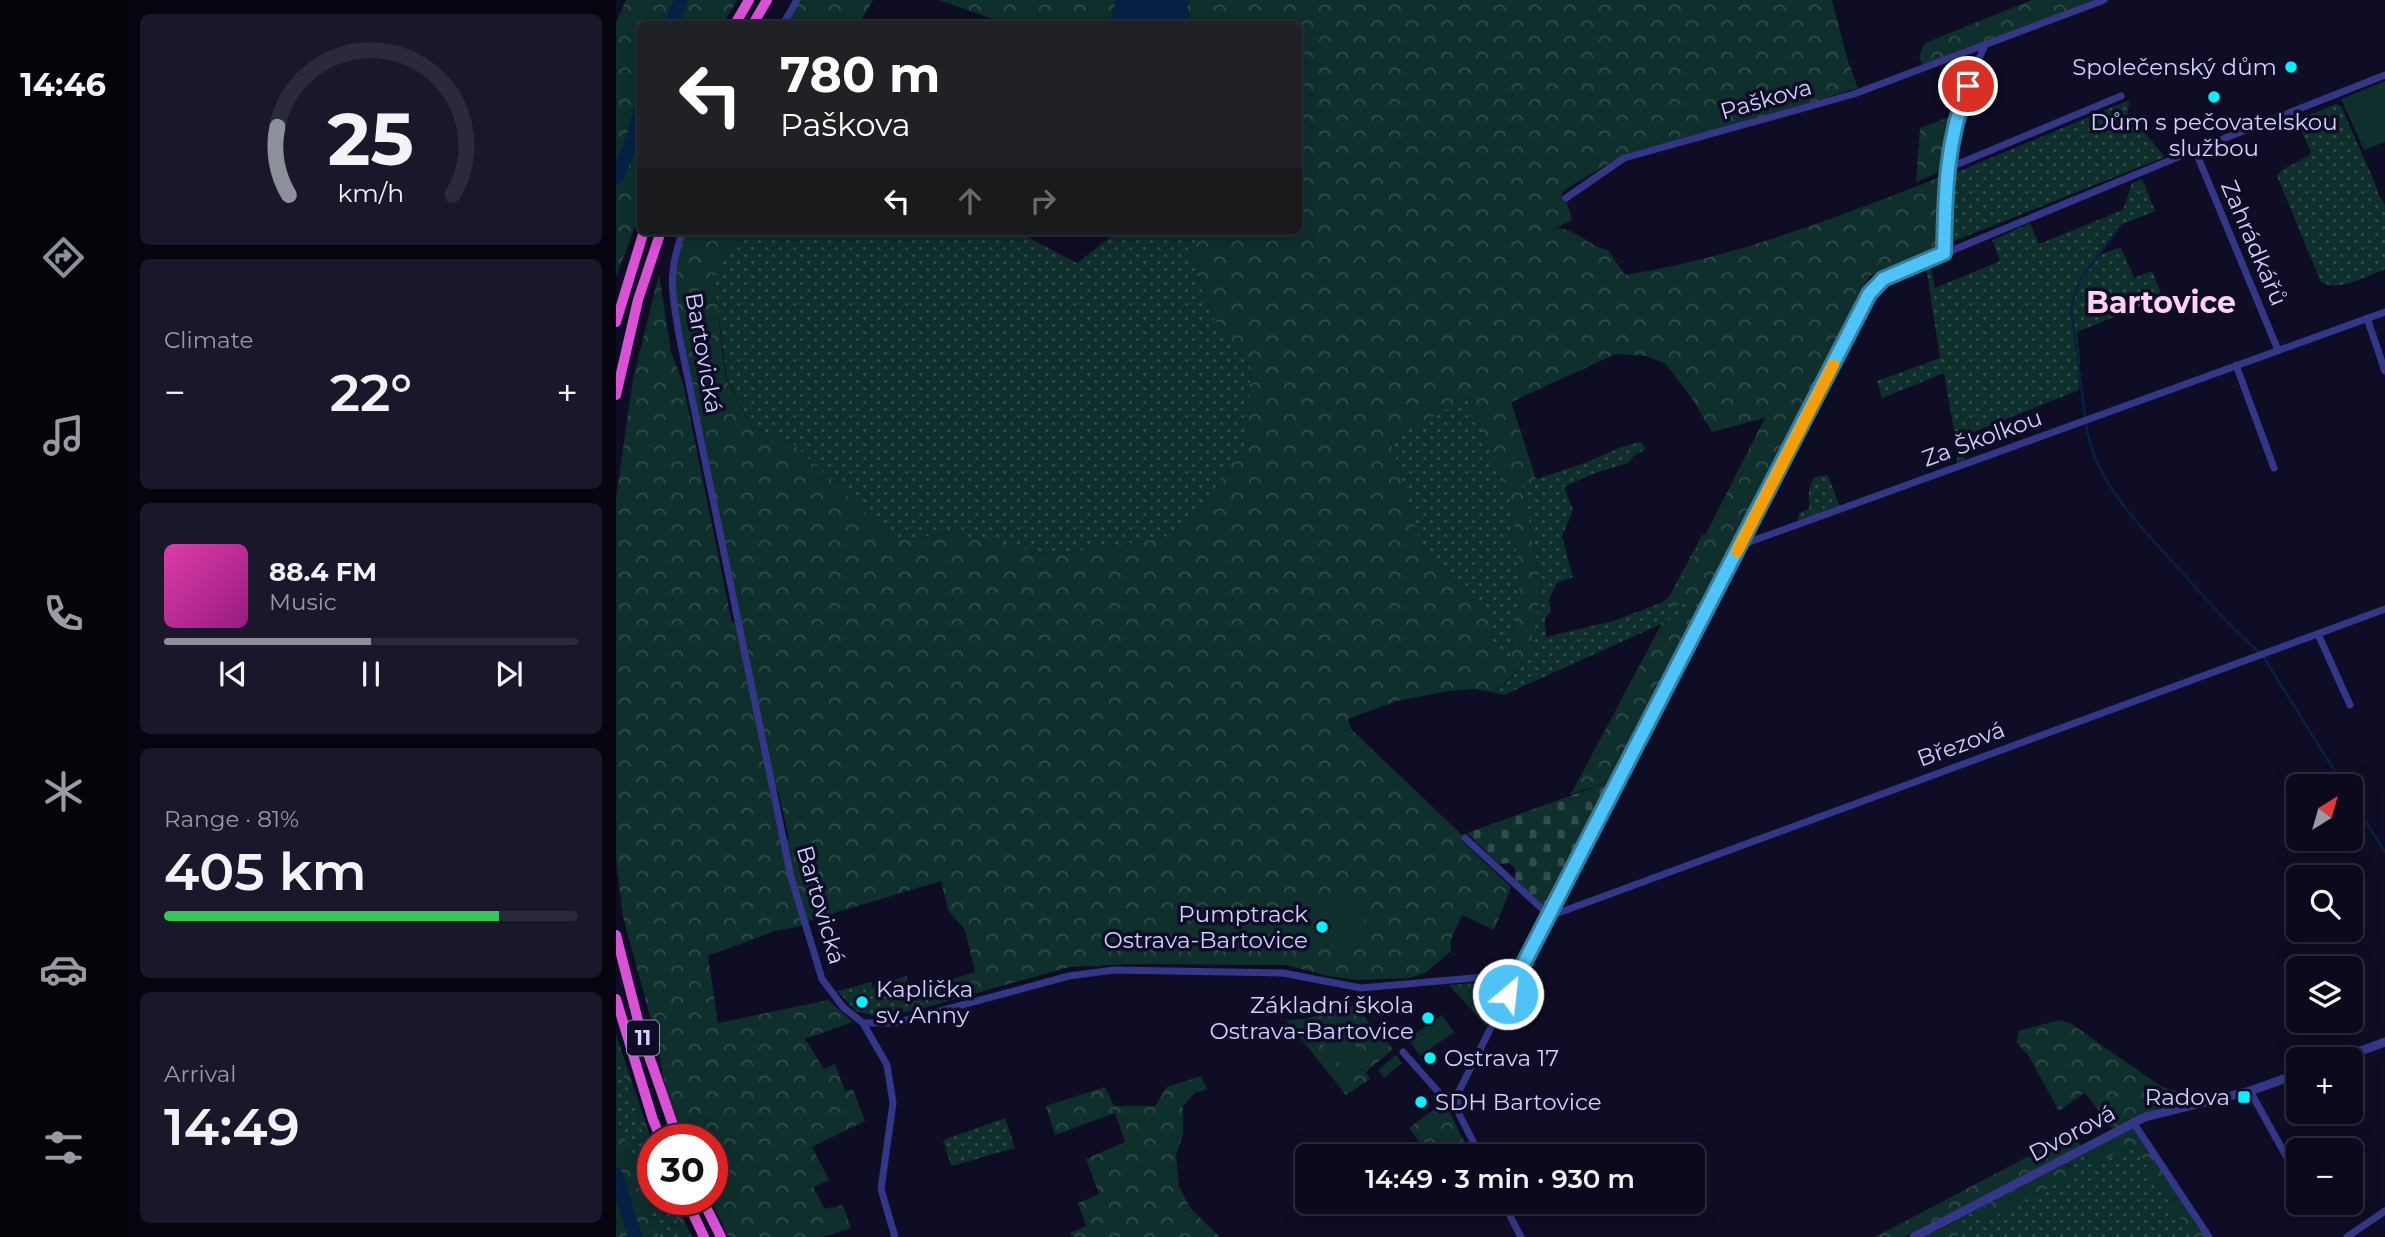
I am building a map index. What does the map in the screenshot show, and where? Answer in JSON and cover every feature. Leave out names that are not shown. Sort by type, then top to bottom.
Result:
[{"type":"highway","points":[[737,21],[749,0]]},
{"type":"highway","points":[[755,21],[767,0]]},
{"type":"highway","points":[[616,323],[643,235]]},
{"type":"highway","points":[[616,395],[638,300],[660,235]]},
{"type":"highway","name":"11","points":[[616,935],[642,1036],[673,1124]]},
{"type":"highway","name":"11","points":[[616,999],[655,1124]]},
{"type":"highway","points":[[694,1215],[704,1237]]},
{"type":"highway","points":[[710,1215],[721,1237]]},
{"type":"street","points":[[785,21],[797,0]]},
{"type":"street","name":"Paškova","points":[[1566,198],[1624,158],[1854,94],[2104,0]]},
{"type":"street","points":[[1944,253],[1946,169],[1960,105],[1984,47]]},
{"type":"street","points":[[1456,1106],[1460,1088],[1869,294],[1883,279],[1944,253],[2385,75]]},
{"type":"street","points":[[1946,169],[2121,96]]},
{"type":"street","name":"Zahrádkářů","points":[[2195,150],[2278,350]]},
{"type":"street","name":"Bartovická","points":[[682,235],[674,255],[671,276],[679,335],[791,877],[822,979],[843,1007],[863,1023],[887,1065],[893,1103],[881,1189],[895,1237]]},
{"type":"street","name":"Za Školkou","points":[[1740,545],[2385,312]]},
{"type":"street","points":[[2367,318],[2385,371]]},
{"type":"street","points":[[2236,365],[2274,468]]},
{"type":"street","name":"Březová","points":[[1550,916],[2385,609]]},
{"type":"street","points":[[2318,634],[2350,705]]},
{"type":"street","points":[[1465,838],[1550,916]]},
{"type":"street","points":[[863,1023],[895,1023],[1069,976],[1114,970],[1283,973],[1361,988],[1518,974]]},
{"type":"street","points":[[2363,1050],[2385,1042]]},
{"type":"street","points":[[1403,1052],[1442,1096],[1456,1106],[1475,1144]]},
{"type":"street","name":"Dvorová","points":[[1914,1237],[2133,1122],[2157,1113],[2250,1091],[2286,1078]]},
{"type":"street","points":[[2250,1091],[2286,1156]]},
{"type":"street","points":[[2133,1122],[2209,1237]]},
{"type":"street","points":[[2347,1237],[2385,1210]]},
{"type":"street","points":[[1509,1214],[1521,1237]]},
{"type":"green space","points":[[626,0],[737,0],[725,21],[637,21],[637,222],[616,277],[616,22]]},
{"type":"green space","points":[[797,0],[873,0],[861,21],[786,21]]},
{"type":"green space","points":[[939,0],[1116,0],[1111,21],[998,21]]},
{"type":"green space","points":[[1190,0],[1832,0],[1858,88],[1771,115],[1625,154],[1561,194],[1572,220],[1556,228],[1570,231],[1608,250],[1625,275],[1666,268],[1746,247],[1943,176],[1942,246],[1870,276],[1707,595],[1668,608],[1765,418],[1712,432],[1691,397],[1666,364],[1646,356],[1616,354],[1511,402],[1536,479],[1536,482],[1522,487],[1541,587],[1529,657],[1502,686],[1491,692],[1476,689],[1449,691],[1397,701],[1348,719],[1351,729],[1464,837],[1462,841],[1511,887],[1494,930],[1462,915],[1451,939],[1451,951],[1427,972],[1410,978],[1357,980],[1286,965],[1134,964],[1069,967],[927,1007],[918,990],[975,972],[965,930],[948,910],[941,881],[811,920],[801,926],[775,931],[708,956],[718,1023],[828,1000],[853,1022],[805,1039],[824,1069],[835,1064],[845,1091],[853,1089],[865,1121],[812,1147],[829,1180],[813,1187],[825,1209],[843,1205],[851,1228],[822,1237],[729,1237],[718,1215],[728,1215],[728,1124],[679,1124],[666,1090],[656,1038],[623,917],[616,859],[616,497],[633,379],[659,274],[671,352],[683,383],[732,623],[740,619],[671,277],[682,235],[735,235],[714,280],[726,379],[752,428],[790,441],[893,540],[951,533],[1051,555],[1164,538],[1201,509],[1247,441],[1251,369],[1214,318],[1189,254],[1203,235],[1302,235],[1302,21],[1190,21],[1187,6]],"holes":[[[1467,398],[1510,494],[1520,580],[1511,659],[1493,647],[1492,617],[1423,553],[1390,440]],[[777,787],[789,838],[783,844],[769,790]]]},
{"type":"green space","points":[[2032,0],[2093,0],[1923,66],[1919,57],[1925,43]]},
{"type":"green space","points":[[2385,81],[2385,142],[2364,150],[2341,99]]},
{"type":"green space","points":[[2129,100],[2128,113],[2165,157],[1949,243],[1950,175]]},
{"type":"green space","points":[[2336,104],[2341,106],[2385,205],[2385,269],[2336,286],[2321,282],[2277,176],[2282,170],[2310,155],[2297,121]]},
{"type":"green space","points":[[1954,115],[1944,166],[1939,172],[1916,182],[1920,128]]},
{"type":"green space","points":[[2142,179],[2155,211],[2121,225],[2100,255],[2121,247],[2134,278],[2152,271],[2163,297],[2077,332],[2079,390],[1961,437],[1965,461],[1957,463],[1957,448],[1944,373],[1882,398],[1877,381],[1940,358],[1926,267],[1931,266],[1935,288],[2000,261],[1992,240],[2030,223],[2039,244],[2123,210],[2132,183]]},
{"type":"green space","points":[[735,235],[1024,235],[1077,263],[1113,235],[1203,235],[1189,254],[1214,318],[1251,369],[1247,441],[1201,509],[1164,538],[1051,555],[951,533],[893,540],[790,441],[752,428],[727,379],[714,280]]},
{"type":"green space","points":[[1467,398],[1510,494],[1520,580],[1511,660],[1493,647],[1492,617],[1423,553],[1390,439]]},
{"type":"green space","points":[[1641,442],[1646,449],[1628,463],[1590,475],[1564,487],[1573,510],[1562,536],[1573,577],[1557,583],[1549,599],[1551,611],[1545,618],[1546,637],[1613,621],[1661,603],[1669,597],[1702,535],[1706,534],[1669,607],[1707,595],[1701,606],[1504,695],[1491,692],[1504,685],[1529,657],[1541,587],[1522,486],[1624,446]]},
{"type":"green space","points":[[1828,475],[1840,507],[1798,521],[1799,513],[1809,509],[1809,489],[1814,477]]},
{"type":"green space","points":[[1701,606],[1611,781],[1571,794],[1662,623]]},
{"type":"green space","points":[[1611,781],[1546,908],[1515,880],[1515,868],[1509,863],[1499,864],[1467,833]]},
{"type":"green space","name":"Pumptrack Ostrava-Bartovice","points":[[1351,889],[1372,940],[1286,945],[1270,913]]},
{"type":"green space","points":[[906,976],[927,1007],[881,1018],[856,1011],[837,991],[871,982],[872,988]]},
{"type":"green space","points":[[1503,981],[1506,988],[1486,1026],[1449,985]]},
{"type":"green space","points":[[1354,1006],[1393,1049],[1366,1072],[1370,1079],[1346,1095],[1286,1020],[1304,1019]]},
{"type":"green space","points":[[1442,1015],[1454,1032],[1420,1056],[1408,1039]]},
{"type":"green space","points":[[2059,1020],[2070,1023],[2162,1087],[2182,1092],[2164,1094],[2177,1104],[2152,1111],[2112,1129],[2084,1093],[2059,1111],[2028,1055],[2017,1043],[2018,1031]]},
{"type":"green space","points":[[1337,1023],[1369,1063],[1350,1078],[1318,1038]]},
{"type":"green space","points":[[616,1034],[646,1124],[641,1124],[616,1055]]},
{"type":"green space","points":[[616,1055],[641,1124],[637,1124],[637,1169],[616,1117]]},
{"type":"green space","points":[[1396,1055],[1402,1063],[1384,1078],[1378,1070]]},
{"type":"green space","points":[[1201,1076],[1207,1089],[1195,1093],[1183,1106],[1183,1134],[1176,1155],[1179,1186],[1190,1208],[1220,1237],[1074,1237],[1070,1233],[1086,1226],[1078,1203],[1099,1194],[1086,1159],[1125,1142],[1115,1113],[1055,1135],[1046,1106],[1105,1087],[1114,1106],[1155,1106],[1167,1087]]},
{"type":"green space","points":[[1443,1103],[1466,1144],[1421,1144],[1409,1128]]},
{"type":"green space","points":[[616,1117],[637,1169],[637,1215],[652,1215],[659,1237],[616,1237]]},
{"type":"green space","points":[[1005,1118],[1015,1148],[951,1166],[943,1140]]},
{"type":"green space","points":[[2133,1127],[2206,1237],[2191,1237],[2134,1144],[2093,1166],[2085,1153]]},
{"type":"green space","points":[[2073,1133],[2081,1146],[1904,1237],[1875,1237]]},
{"type":"green space","points":[[2134,1144],[2191,1237],[1954,1237],[1967,1230],[1966,1226],[1956,1221],[1986,1205],[1982,1210],[1985,1221],[2075,1173],[2070,1165],[2064,1164],[2085,1153],[2093,1166]]},
{"type":"green space","points":[[2064,1164],[2075,1169],[2076,1173],[1985,1221],[1981,1220],[1982,1210],[1986,1205]]},
{"type":"green space","points":[[652,1215],[675,1215],[683,1237],[659,1237]]},
{"type":"green space","points":[[675,1215],[682,1215],[692,1237],[683,1237]]},
{"type":"green space","points":[[1956,1221],[1968,1230],[1954,1237],[1924,1237]]},
{"type":"water","points":[[1116,0],[1190,0],[1187,6],[1190,21],[1111,21]]},
{"type":"waterway","points":[[672,21],[681,0]]},
{"type":"waterway","points":[[616,178],[637,124]]},
{"type":"waterway","points":[[2085,417],[2071,306],[2080,280],[2121,225]]},
{"type":"waterway","points":[[2086,424],[2099,466],[2122,504],[2218,613],[2259,652]]},
{"type":"waterway","points":[[2263,656],[2337,774]]},
{"type":"waterway","points":[[2363,817],[2385,852]]},
{"type":"waterway","points":[[616,1175],[635,1237]]},
{"type":"slow traffic","points":[[1737,551],[1833,365]]},
{"type":"place","name":"Společenský dům","points":[[2291,67]]},
{"type":"place","name":"Dům s pečovatelskou službou","points":[[2214,97]]},
{"type":"place","name":"Pumptrack Ostrava-Bartovice","points":[[1322,927]]},
{"type":"place","name":"Kaplička sv. Anny","points":[[862,1002]]},
{"type":"place","name":"Základní škola Ostrava-Bartovice","points":[[1428,1018]]},
{"type":"place","name":"Ostrava 17","points":[[1430,1058]]},
{"type":"place","name":"Radova","points":[[2244,1097]]},
{"type":"place","name":"SDH Bartovice","points":[[1421,1102]]},
{"type":"district","name":"Bartovice","points":[[2161,303]]},
{"type":"route","points":[[1508,994],[1869,294],[1883,279],[1944,253],[1946,169],[1960,105],[1968,86]]}]
